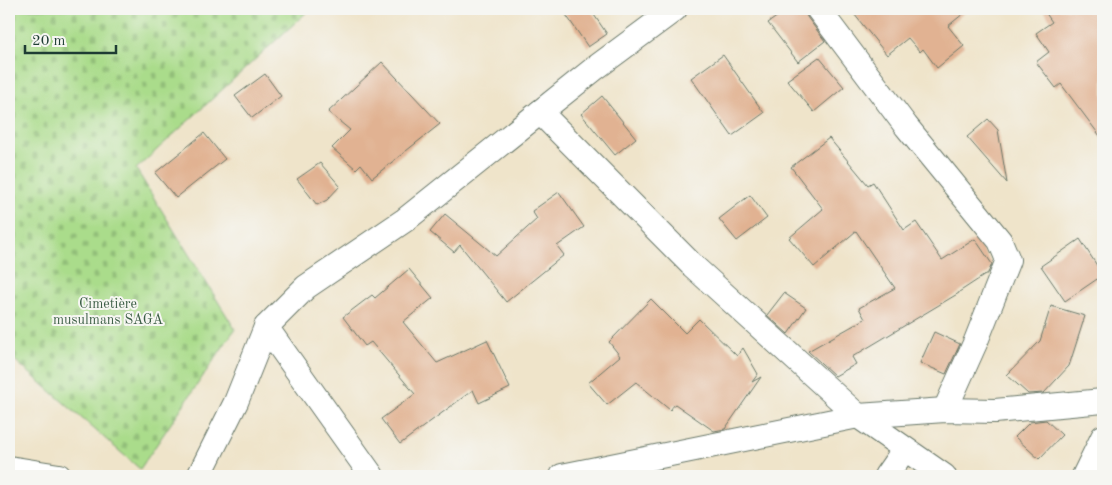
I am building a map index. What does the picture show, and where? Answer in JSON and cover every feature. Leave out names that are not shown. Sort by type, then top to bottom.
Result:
[{"type":"street","points":[[199,476],[236,402],[266,327],[306,287],[405,220],[594,69],[675,9]]},
{"type":"street","points":[[818,9],[906,126],[1000,241],[1006,252],[1008,260],[945,410]]},
{"type":"street","points":[[540,112],[693,266],[858,416],[904,450],[944,476]]},
{"type":"street","points":[[266,327],[372,476]]},
{"type":"street","points":[[562,476],[858,416],[945,410],[995,411],[1103,401]]},
{"type":"street","points":[[1084,476],[1103,437]]},
{"type":"street","points":[[886,476],[904,450]]},
{"type":"street","points":[[9,468],[59,476]]},
{"type":"green space","name":"Cimetière musulmans SAGA","points":[[9,9],[310,9],[136,169],[235,329],[140,469],[9,355]]},
{"type":"building","points":[[562,9],[590,9],[607,34],[588,47]]},
{"type":"building","points":[[788,9],[805,9],[807,17],[825,41],[798,62],[768,23]]},
{"type":"building","points":[[850,9],[969,9],[948,26],[964,46],[937,68],[923,49],[920,52],[908,38],[887,55]]},
{"type":"building","points":[[1043,9],[1103,9],[1103,140],[1061,84],[1056,88],[1036,62],[1049,52],[1036,33],[1052,22]]},
{"type":"building","points":[[723,55],[764,113],[732,136],[691,78]]},
{"type":"building","points":[[819,57],[844,87],[814,112],[787,80]]},
{"type":"building","points":[[382,62],[440,124],[372,178],[361,164],[356,169],[332,148],[350,130],[328,112]]},
{"type":"building","points":[[265,74],[281,96],[252,118],[235,96]]},
{"type":"building","points":[[602,96],[636,138],[615,155],[581,114]]},
{"type":"building","points":[[988,119],[998,130],[1007,183],[967,137]]},
{"type":"building","points":[[204,133],[225,159],[176,198],[155,173]]},
{"type":"building","points":[[829,138],[868,185],[873,182],[904,230],[916,222],[942,260],[975,239],[992,264],[988,273],[959,293],[852,357],[856,364],[835,376],[808,351],[865,319],[859,308],[895,288],[856,231],[814,267],[789,238],[823,209],[791,167]]},
{"type":"building","points":[[320,163],[340,186],[327,200],[317,205],[297,179]]},
{"type":"building","points":[[559,192],[584,227],[557,246],[564,255],[506,302],[460,245],[454,252],[430,232],[445,214],[496,256],[537,219],[532,211]]},
{"type":"building","points":[[750,195],[767,218],[737,241],[719,219]]},
{"type":"building","points":[[1080,239],[1103,275],[1065,301],[1041,266]]},
{"type":"building","points":[[409,269],[433,298],[403,322],[437,363],[487,340],[510,388],[479,403],[473,390],[400,444],[381,419],[415,394],[371,342],[365,346],[343,317],[372,295],[375,298]]},
{"type":"building","points":[[784,293],[806,308],[788,334],[767,315]]},
{"type":"building","points":[[651,299],[685,333],[699,319],[737,356],[743,348],[758,374],[752,382],[761,377],[725,429],[714,431],[675,404],[670,410],[636,382],[607,405],[588,383],[620,356],[609,342]]},
{"type":"building","points":[[1051,306],[1085,316],[1069,366],[1044,393],[1028,394],[1007,375],[1040,341]]},
{"type":"building","points":[[934,332],[960,344],[946,374],[920,363]]},
{"type":"building","points":[[1046,420],[1062,435],[1039,459],[1015,437],[1030,422]]}]
